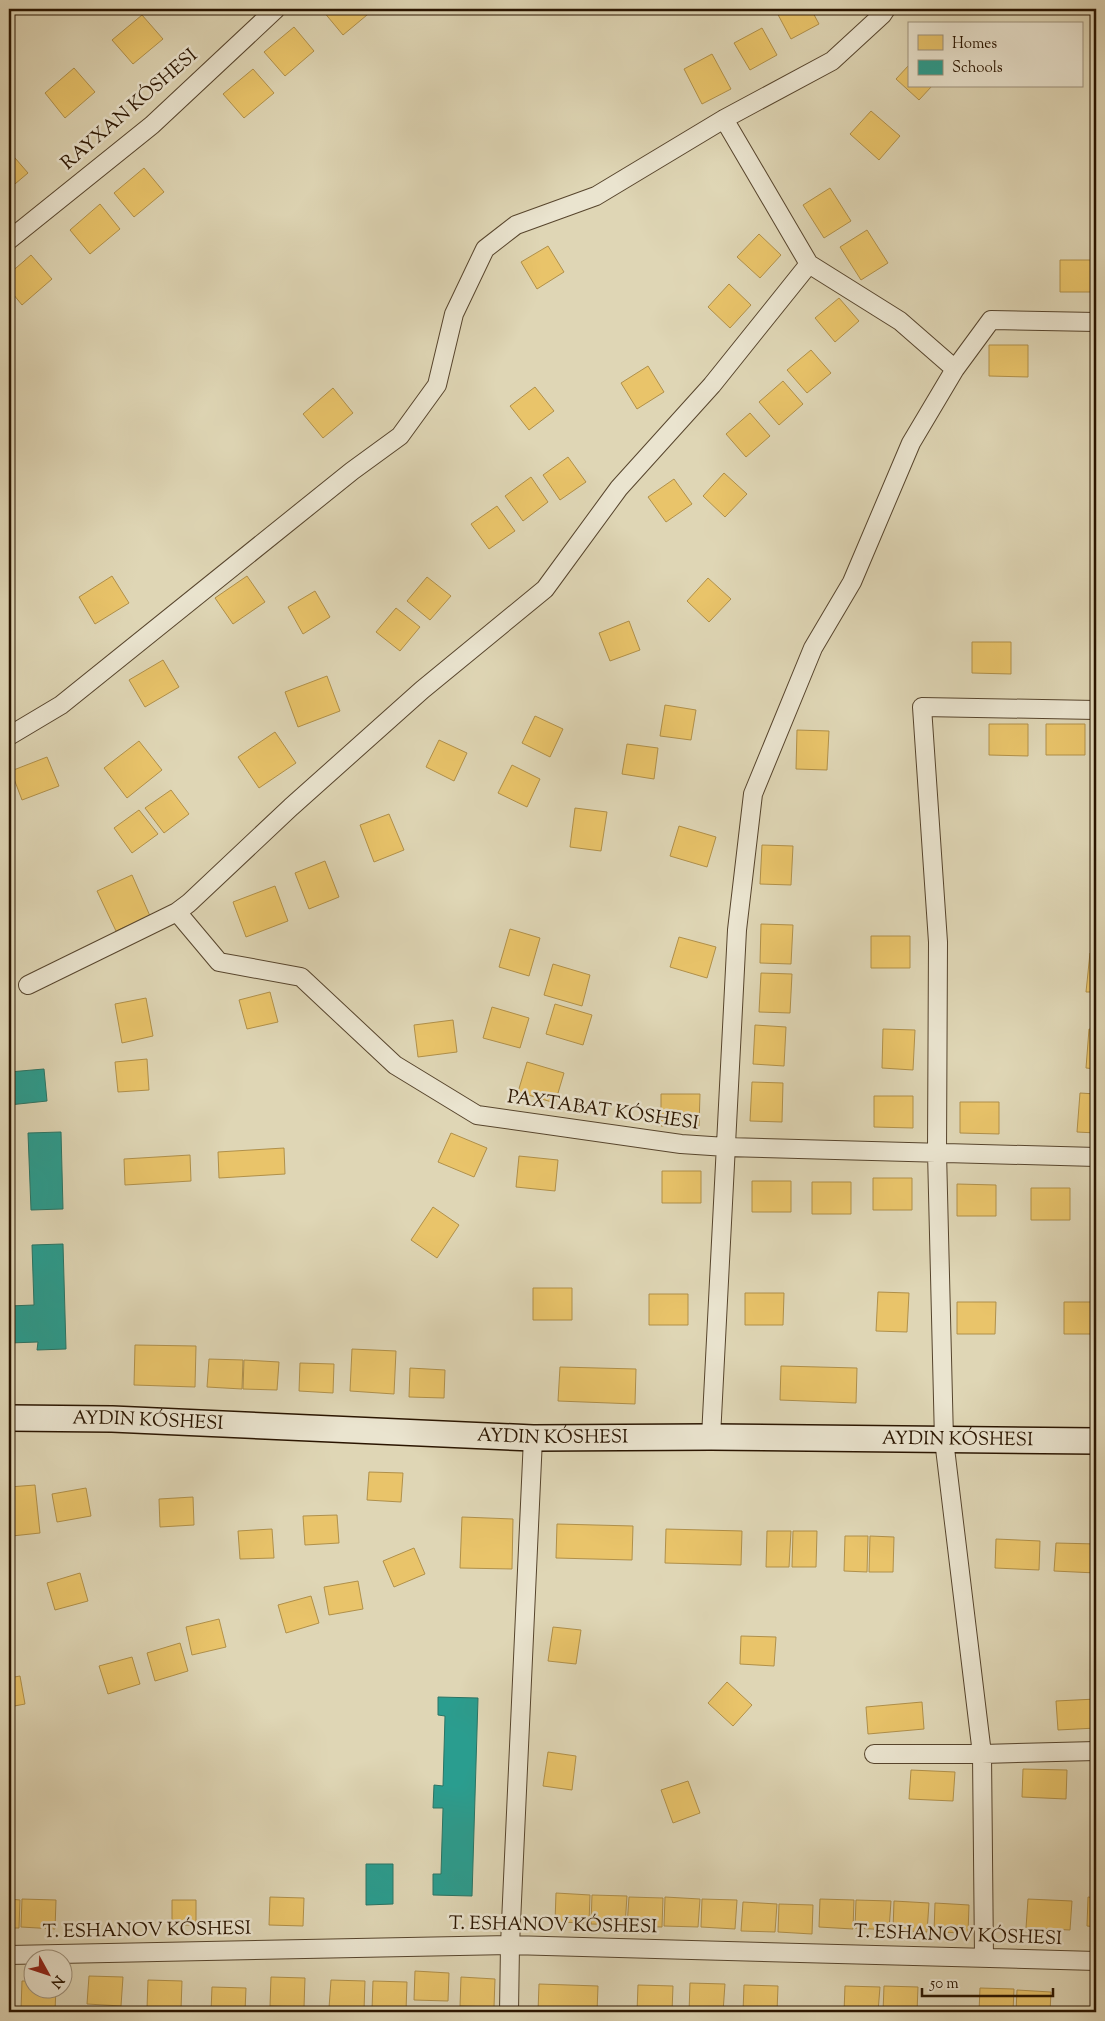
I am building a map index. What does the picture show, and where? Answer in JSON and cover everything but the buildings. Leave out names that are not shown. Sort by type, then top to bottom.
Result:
[{"type":"street","name":"RAYXAN KÓSHESI","points":[[9,240],[152,124],[276,9]]},
{"type":"street","points":[[9,736],[61,705],[352,471],[400,436],[437,385],[454,314],[485,249],[516,225],[596,196],[724,119],[832,61],[882,15],[886,9]]},
{"type":"street","points":[[724,119],[810,264],[900,321],[955,369]]},
{"type":"street","points":[[28,985],[177,912],[189,903],[291,807],[422,690],[544,589],[618,488],[712,385],[810,264]]},
{"type":"street","points":[[711,1437],[737,930],[753,794],[813,648],[852,582],[911,443],[955,369],[991,320],[1096,322]]},
{"type":"street","points":[[984,1958],[982,1754],[944,1440],[937,1152],[938,942],[922,707],[1096,710]]},
{"type":"street","name":"PAXTABAT KÓSHESI","points":[[177,912],[220,962],[301,977],[395,1064],[477,1115],[681,1144],[726,1148],[1096,1157]]},
{"type":"street","points":[[9,1418],[122,1420],[533,1438],[711,1437],[1096,1441]]},
{"type":"street","points":[[509,2012],[510,1944],[533,1438]]},
{"type":"street","points":[[874,1754],[1096,1751]]},
{"type":"street","name":"T. ESHANOV KÓSHESI","points":[[9,1955],[510,1944],[1096,1961]]}]
